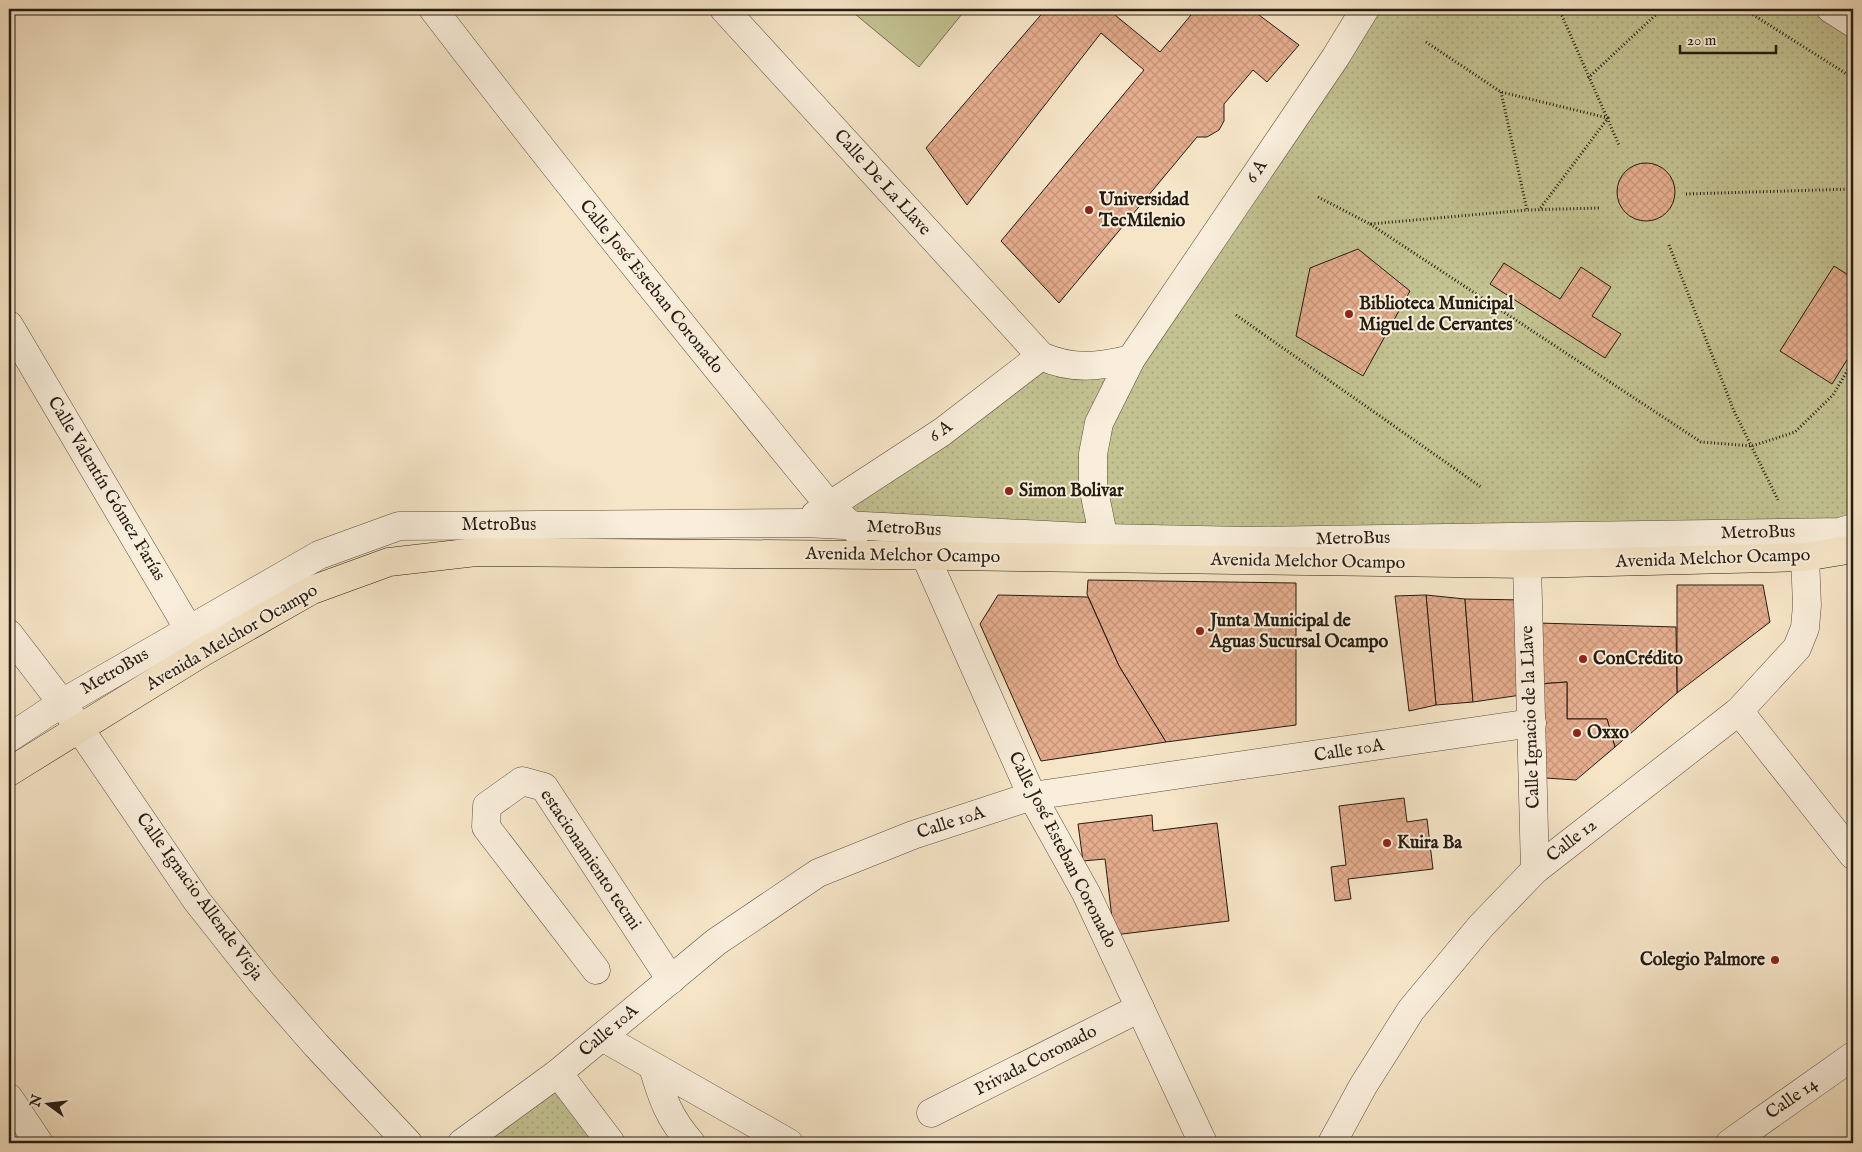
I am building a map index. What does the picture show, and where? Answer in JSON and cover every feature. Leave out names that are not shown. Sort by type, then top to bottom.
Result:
[{"type":"main road","name":"Avenida Melchor Ocampo","points":[[9,772],[203,652],[312,590],[389,562],[476,552],[925,555],[1106,549],[1527,564],[1805,557],[1853,549]]},
{"type":"street","name":"Calle José Esteban Coronado","points":[[433,9],[646,282],[829,505],[880,555]]},
{"type":"street","name":"Calle De La Llave","points":[[724,9],[1041,356]]},
{"type":"street","name":"6 A","points":[[1106,549],[1093,486],[1092,454],[1099,424],[1131,359],[1335,58],[1365,9]]},
{"type":"street","points":[[1831,9],[1853,22]]},
{"type":"street","name":"Calle Valentín Gómez Farías","points":[[9,325],[203,652]]},
{"type":"street","name":"6 A","points":[[761,554],[829,505],[942,432],[1041,356]]},
{"type":"street","points":[[1041,356],[1075,367],[1098,367],[1131,359]]},
{"type":"street","name":"MetroBus","points":[[9,738],[62,703],[319,555],[399,526],[804,523],[1106,549],[1286,540],[1830,532],[1853,528]]},
{"type":"street","name":"Calle José Esteban Coronado","points":[[925,555],[1032,796],[1086,893],[1203,1143]]},
{"type":"street","name":"Calle 12","points":[[1332,1143],[1364,1086],[1411,1010],[1481,926],[1535,870],[1738,711],[1797,648],[1805,628],[1807,605],[1805,557]]},
{"type":"street","name":"Calle Ignacio de la Llave","points":[[1527,564],[1535,870]]},
{"type":"street","name":"Calle Ignacio Allende Vieja","points":[[9,634],[62,703],[197,901],[262,983],[316,1045],[408,1143]]},
{"type":"street","points":[[1738,711],[1853,855]]},
{"type":"street","name":"Calle 10A","points":[[462,1143],[558,1073],[716,942],[818,873],[913,835],[1032,796],[1532,723]]},
{"type":"street","name":"estacionamiento tecmi","points":[[596,970],[486,827],[487,806],[522,781],[544,787],[670,980]]},
{"type":"street","name":"Privada Coronado","points":[[931,1113],[1140,1008]]},
{"type":"street","points":[[602,1036],[653,1067],[789,1143]]},
{"type":"street","name":"Calle 14","points":[[1730,1143],[1853,1056]]},
{"type":"street","points":[[653,1067],[662,1096],[676,1126],[691,1143]]},
{"type":"street","points":[[558,1073],[611,1143]]},
{"type":"street","points":[[9,1098],[39,1143]]},
{"type":"path","points":[[1559,9],[1619,145]]},
{"type":"path","points":[[1588,78],[1662,9]]},
{"type":"path","points":[[1744,9],[1853,78]]},
{"type":"path","points":[[1426,42],[1501,92],[1608,118]]},
{"type":"path","points":[[1501,92],[1527,210]]},
{"type":"path","points":[[1539,210],[1608,118]]},
{"type":"path","points":[[1686,194],[1853,189]]},
{"type":"path","points":[[1318,197],[1370,224],[1701,442],[1752,446],[1795,432],[1833,395],[1853,361]]},
{"type":"path","points":[[1370,224],[1527,210],[1599,208]]},
{"type":"path","points":[[1669,245],[1734,411],[1779,502]]},
{"type":"path","points":[[1236,316],[1481,487]]},
{"type":"shaded area","points":[[849,9],[966,9],[919,67]]},
{"type":"shaded area","points":[[1363,9],[1853,9],[1853,549],[880,555],[829,505],[1041,356],[1131,359]]},
{"type":"shaded area","points":[[558,1073],[611,1143],[462,1143]]},
{"type":"building","points":[[1046,9],[1120,9],[1115,15],[1160,52],[1196,9],[1251,9],[1299,45],[1267,82],[1253,70],[1224,104],[1224,121],[1219,130],[1207,137],[1197,137],[1059,303],[1001,241],[1144,70],[1101,33],[967,205],[926,148]]},
{"type":"building","points":[[1640,163],[1652,163],[1662,167],[1671,176],[1675,198],[1667,213],[1652,221],[1640,221],[1630,217],[1621,208],[1617,198],[1617,186],[1621,176],[1630,167]]},
{"type":"building","name":"Biblioteca Municipal Miguel de Cervantes","points":[[1358,249],[1410,291],[1363,376],[1296,336],[1310,268]]},
{"type":"building","points":[[1504,263],[1560,299],[1581,267],[1611,287],[1592,316],[1621,334],[1605,358],[1490,284]]},
{"type":"building","points":[[1834,266],[1853,278],[1853,350],[1832,384],[1780,351]]},
{"type":"building","name":"Junta Municipal de Aguas Sucursal Ocampo","points":[[1088,580],[1296,583],[1296,725],[1166,742],[1119,666],[1087,594]]},
{"type":"building","points":[[1677,585],[1763,585],[1770,622],[1677,693]]},
{"type":"building","points":[[998,595],[1088,597],[1119,666],[1166,742],[1041,761],[980,624]]},
{"type":"building","points":[[1426,595],[1465,599],[1473,702],[1436,705]]},
{"type":"building","points":[[1426,595],[1436,705],[1409,711],[1395,596]]},
{"type":"building","points":[[1465,599],[1524,600],[1528,694],[1473,702]]},
{"type":"building","points":[[1538,623],[1676,627],[1677,693],[1615,747],[1607,719],[1567,719],[1567,682],[1539,684]]},
{"type":"building","name":"Oxxo","points":[[1567,682],[1567,719],[1607,719],[1615,747],[1576,780],[1545,778],[1539,684]]},
{"type":"building","name":"Kuira Ba","points":[[1404,798],[1407,822],[1427,819],[1433,869],[1348,879],[1351,899],[1335,901],[1331,867],[1346,865],[1339,806]]},
{"type":"building","points":[[1152,815],[1153,831],[1217,823],[1229,921],[1114,935],[1105,859],[1083,861],[1078,824]]},
{"type":"place","name":"Universidad TecMilenio","points":[[1089,210]]},
{"type":"place","name":"Biblioteca Municipal Miguel de Cervantes","points":[[1349,314]]},
{"type":"place","name":"Simon Bolivar","points":[[1009,491]]},
{"type":"place","name":"Junta Municipal de Aguas Sucursal Ocampo","points":[[1200,631]]},
{"type":"place","name":"ConCrédito","points":[[1583,659]]},
{"type":"place","name":"Oxxo","points":[[1577,733]]},
{"type":"place","name":"Kuira Ba","points":[[1387,843]]},
{"type":"place","name":"Colegio Palmore","points":[[1775,960]]}]
